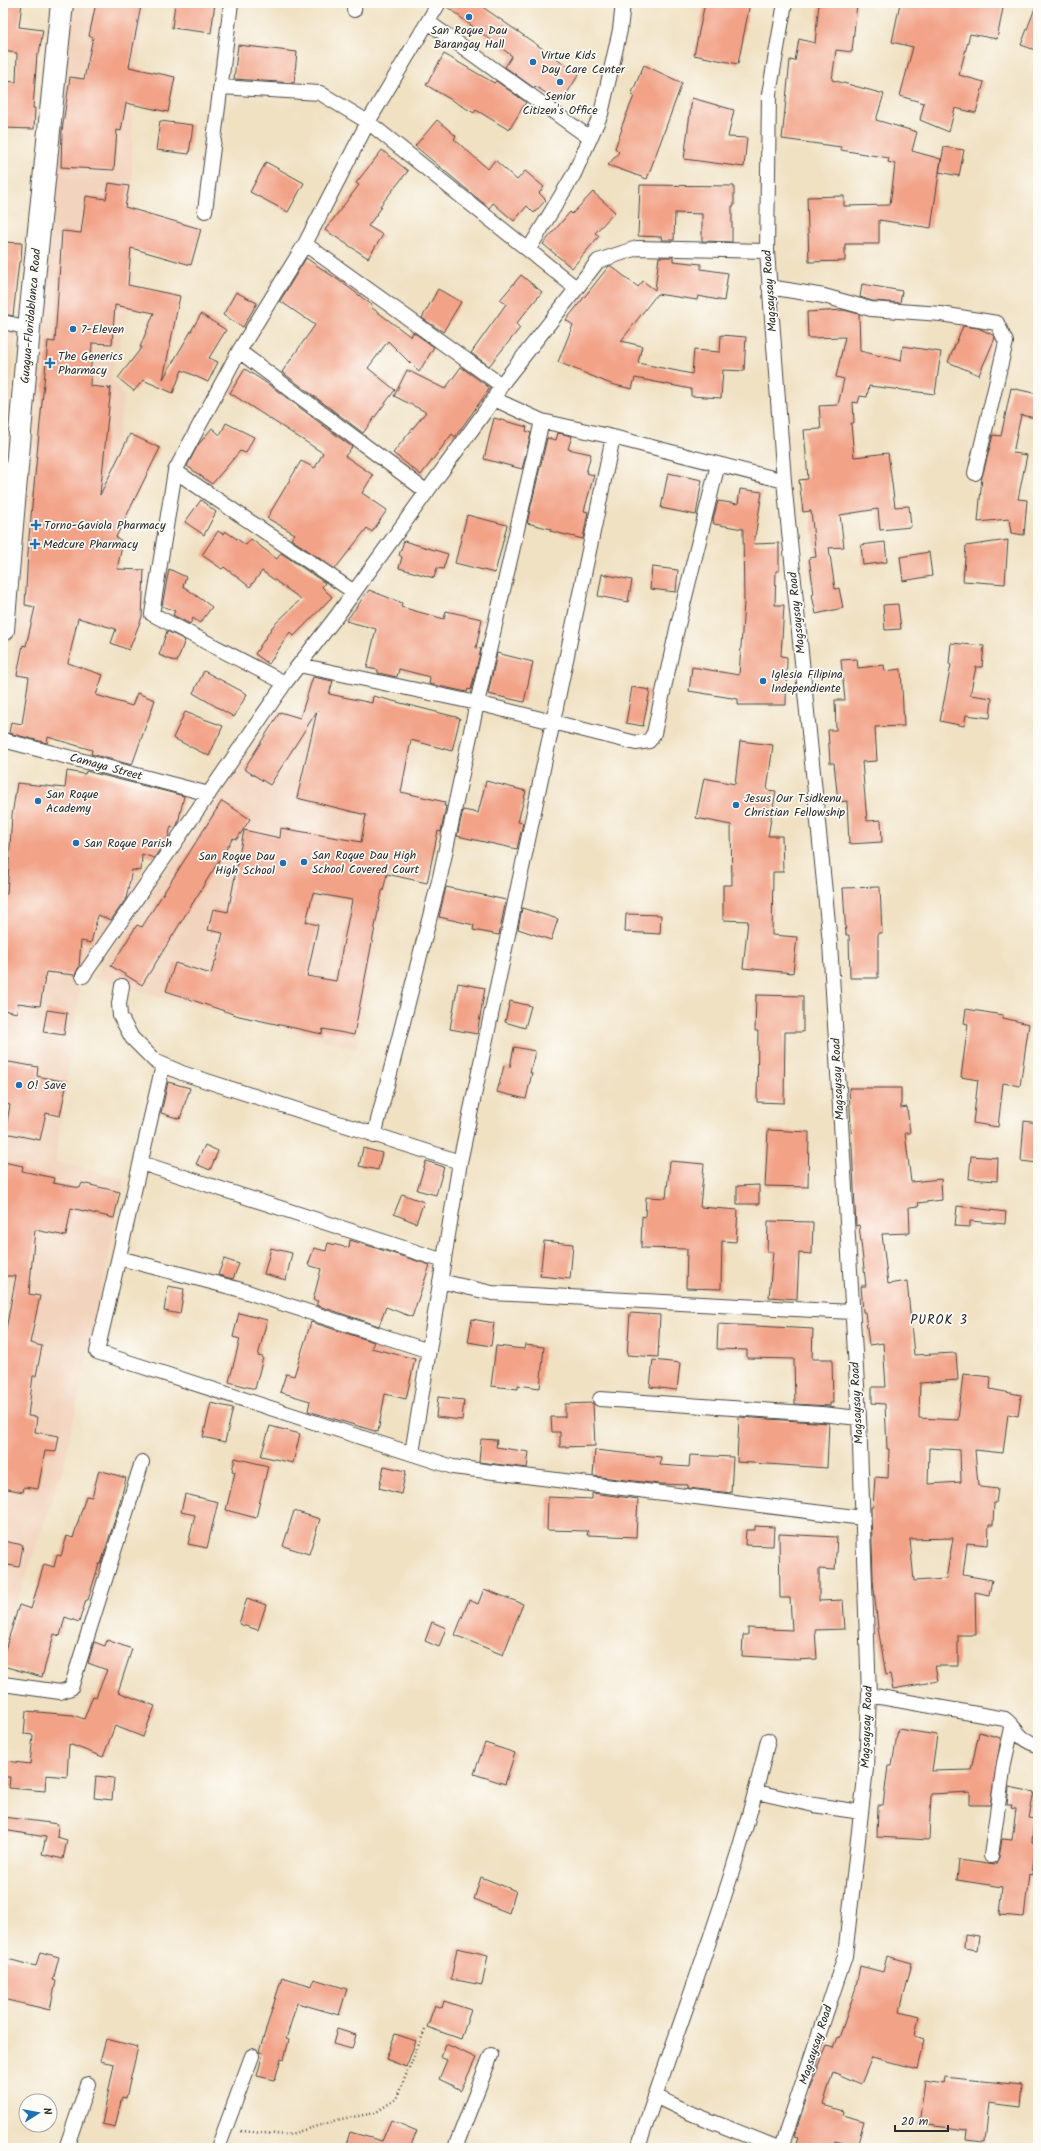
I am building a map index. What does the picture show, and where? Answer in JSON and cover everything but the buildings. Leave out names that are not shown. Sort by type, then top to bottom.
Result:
[{"type":"main road","name":"Guagua-Floridablanca Road","points":[[3,630],[29,328],[62,3]]},
{"type":"street","points":[[205,211],[231,3]]},
{"type":"street","points":[[285,683],[152,614],[175,471],[239,351],[305,244],[368,122],[439,3]]},
{"type":"street","points":[[529,250],[574,174],[601,114],[620,30],[623,3]]},
{"type":"street","name":"Magsaysay Road","points":[[780,2148],[845,1956],[866,1768],[869,1695],[859,1418],[830,943],[784,481],[766,251],[769,94],[784,3]]},
{"type":"street","points":[[428,22],[590,138]]},
{"type":"street","points":[[221,87],[320,94],[368,122],[576,288]]},
{"type":"street","points":[[305,244],[501,386]]},
{"type":"street","points":[[83,976],[285,683],[427,492],[494,399],[501,386],[598,261],[637,248],[766,251]]},
{"type":"street","points":[[769,287],[824,296],[871,308],[942,314],[997,323],[1006,342],[975,473]]},
{"type":"street","points":[[3,322],[29,328]]},
{"type":"street","points":[[239,351],[427,492]]},
{"type":"street","points":[[494,399],[542,421],[613,437],[784,481]]},
{"type":"street","points":[[374,1136],[440,877],[477,703],[542,421]]},
{"type":"street","points":[[412,1453],[460,1162],[613,437]]},
{"type":"street","points":[[299,664],[477,703],[636,743],[649,741],[654,733],[677,629],[718,464]]},
{"type":"street","points":[[175,471],[354,592]]},
{"type":"street","name":"Camaya Street","points":[[3,740],[209,794]]},
{"type":"street","points":[[122,986],[119,1004],[120,1016],[132,1038],[155,1061],[182,1073],[374,1136],[460,1162]]},
{"type":"street","points":[[163,1065],[97,1352],[453,1467],[863,1518]]},
{"type":"street","points":[[141,1163],[444,1261]]},
{"type":"street","points":[[119,1258],[238,1289],[429,1351]]},
{"type":"street","points":[[440,1281],[492,1293],[852,1312]]},
{"type":"street","points":[[600,1399],[821,1414],[859,1418]]},
{"type":"street","points":[[3,1684],[60,1692],[71,1688],[142,1462]]},
{"type":"street","points":[[869,1695],[1005,1719],[1012,1728],[1029,1743],[1038,1745]]},
{"type":"street","points":[[991,1856],[1004,1763],[1012,1728]]},
{"type":"street","points":[[638,2148],[716,1924],[757,1792],[768,1740]]},
{"type":"street","points":[[757,1792],[814,1805],[861,1812]]},
{"type":"street","points":[[455,2148],[492,2055]]},
{"type":"street","points":[[218,2148],[252,2056]]},
{"type":"street","points":[[66,2148],[88,2084]]},
{"type":"street","points":[[655,2096],[688,2112],[780,2148]]},
{"type":"path","points":[[225,2130],[287,2135],[342,2119],[375,2113],[396,2099],[425,2030]]},
{"type":"shaded area","points":[[72,3],[146,3],[132,106],[133,298],[111,375],[124,396],[110,488],[63,686],[12,678]]},
{"type":"shaded area","points":[[3,326],[17,329],[3,479]]},
{"type":"shaded area","name":"San Roque Dau High School","points":[[278,710],[417,748],[357,1049],[92,978]]},
{"type":"shaded area","points":[[4,862],[64,872],[82,867],[144,874],[117,923],[81,979],[55,1161],[125,1179],[64,1464],[3,1644]]},
{"type":"place","name":"San Roque Dau Barangay Hall","points":[[469,17]]},
{"type":"place","name":"Virtue Kids Day Care Center","points":[[533,62]]},
{"type":"place","name":"Senior Citizen's Office","points":[[560,82]]},
{"type":"place","name":"7-Eleven","points":[[73,329]]},
{"type":"place","name":"The Generics Pharmacy","points":[[50,363]]},
{"type":"place","name":"Torno-Gaviola Pharmacy","points":[[36,525]]},
{"type":"place","name":"Medcure Pharmacy","points":[[35,544]]},
{"type":"place","name":"Iglesia Filipina Independiente","points":[[763,681]]},
{"type":"place","name":"San Roque Academy","points":[[38,801]]},
{"type":"place","name":"Jesus Our Tsidkenu Christian Fellowship","points":[[736,805]]},
{"type":"place","name":"San Roque Parish","points":[[76,843]]},
{"type":"place","name":"San Roque Dau High School Covered Court","points":[[304,862]]},
{"type":"place","name":"San Roque Dau High School","points":[[283,863]]},
{"type":"place","name":"O! Save","points":[[19,1085]]},
{"type":"district","name":"PUROK 3","points":[[939,1320]]}]
